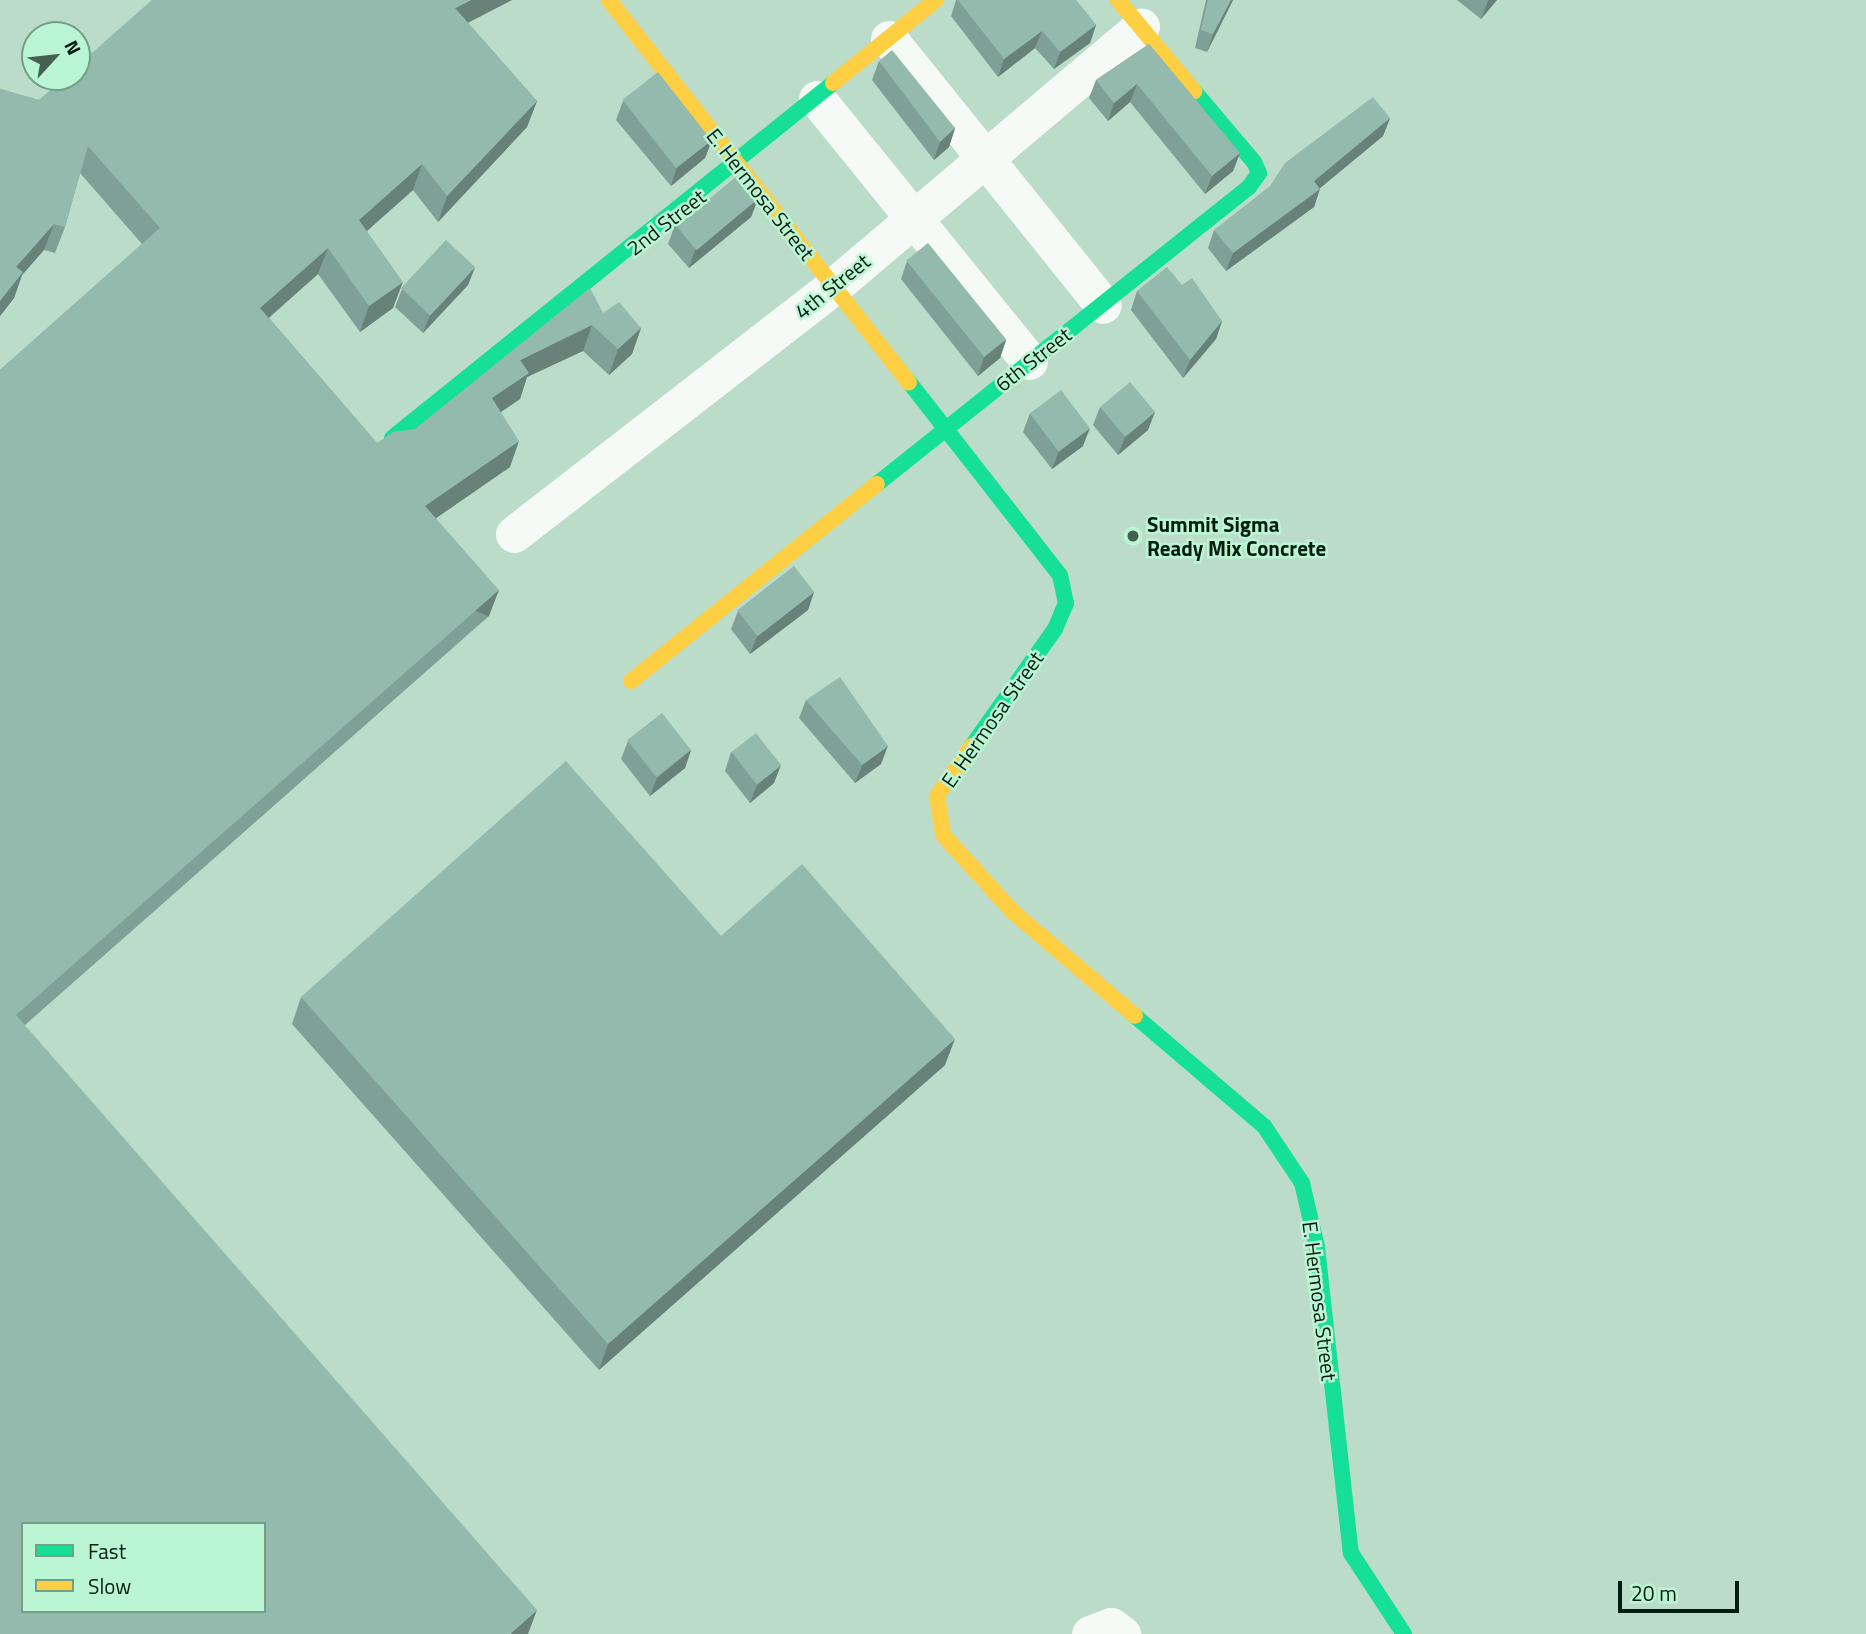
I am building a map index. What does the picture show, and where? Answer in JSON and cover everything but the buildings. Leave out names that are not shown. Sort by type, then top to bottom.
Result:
[{"type":"street","name":"E. Hermosa Street","points":[[609,0],[1060,575],[1066,603],[1055,629],[937,796],[943,835],[1013,912],[1264,1126],[1302,1183],[1317,1247],[1351,1553],[1404,1634]]},
{"type":"street","name":"2nd Street","points":[[392,438],[739,164],[936,0]]},
{"type":"street","name":"6th Street","points":[[631,681],[1250,187],[1259,173],[1118,0]]},
{"type":"street","name":"4th Street","points":[[514,534],[834,286],[1141,27]]},
{"type":"street","points":[[889,39],[1103,305]]},
{"type":"street","points":[[817,99],[1029,361]]},
{"type":"street","points":[[1090,1634],[1111,1626],[1122,1634]]},
{"type":"traffic: fast","points":[[392,438],[833,83]]},
{"type":"traffic: fast","points":[[877,484],[1249,187],[1259,173],[1254,162],[1194,91]]},
{"type":"traffic: fast","points":[[909,382],[1060,575],[1066,603],[1055,629],[972,746]]},
{"type":"traffic: fast","points":[[1135,1016],[1264,1126],[1302,1183],[1317,1247],[1351,1553],[1404,1634]]},
{"type":"traffic: slow","points":[[609,0],[909,382]]},
{"type":"traffic: slow","points":[[833,83],[936,0]]},
{"type":"traffic: slow","points":[[1118,0],[1194,91]]},
{"type":"traffic: slow","points":[[631,681],[877,484]]},
{"type":"traffic: slow","points":[[972,746],[937,796],[943,835],[1013,912],[1135,1016]]},
{"type":"place","name":"Summit Sigma Ready Mix Concrete","points":[[1133,536]]}]
